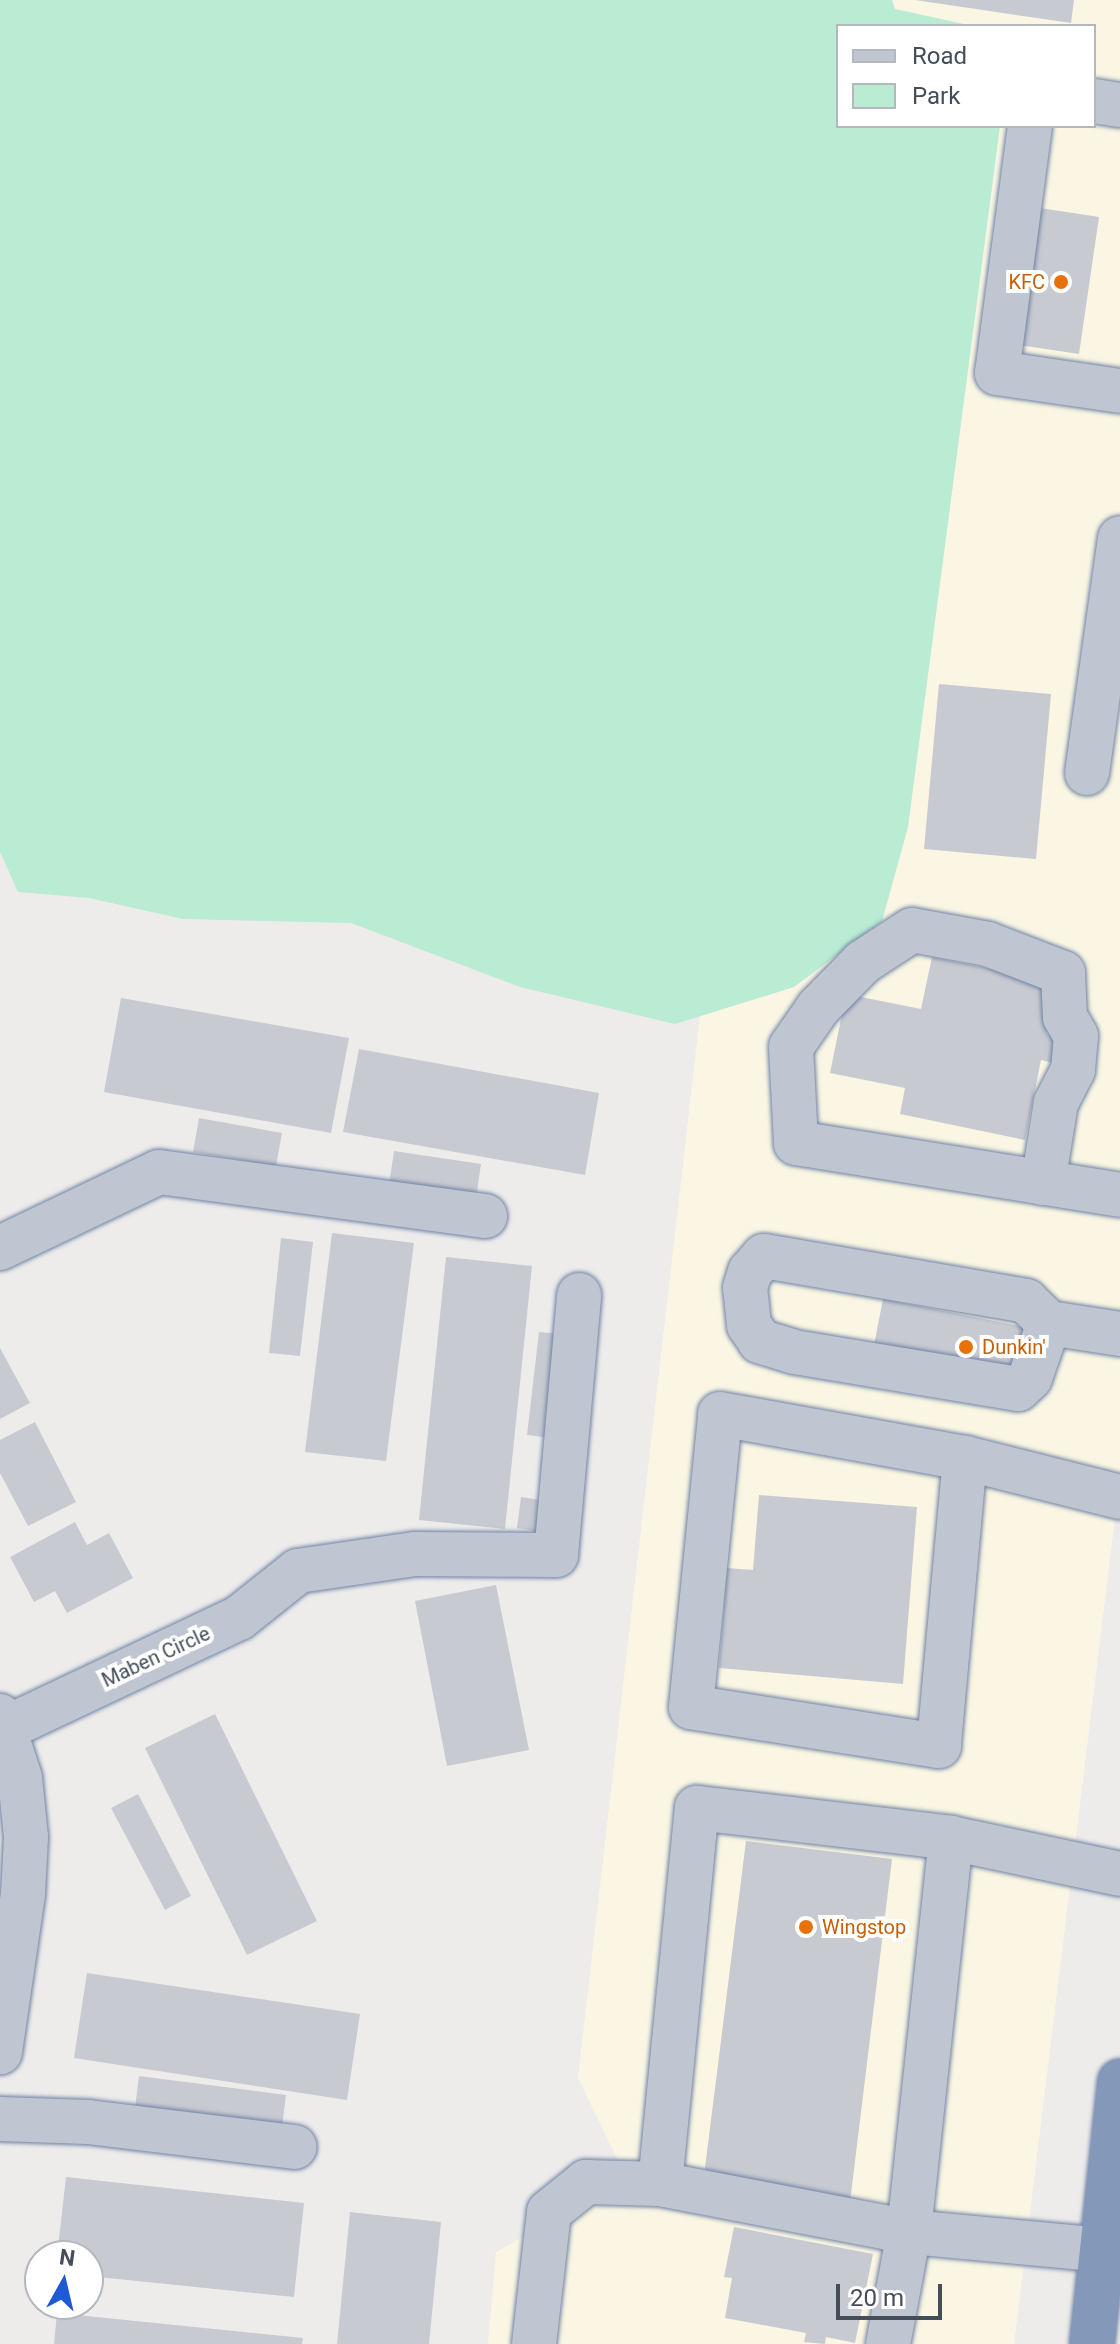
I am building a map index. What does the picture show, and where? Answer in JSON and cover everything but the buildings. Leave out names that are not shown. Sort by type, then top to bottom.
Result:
[{"type":"highway","points":[[1092,2344],[1111,2264],[1120,2081]]},
{"type":"street","points":[[1096,101],[1120,105]]},
{"type":"street","points":[[1030,128],[997,373],[1120,391]]},
{"type":"street","points":[[1087,773],[1120,538]]},
{"type":"street","points":[[1043,1183],[1056,1103],[1073,1070],[1076,1036],[1065,1017],[1063,973],[988,944],[912,930],[863,962],[818,1008],[791,1047],[796,1143],[1043,1183],[1120,1195]]},
{"type":"street","points":[[0,1248],[159,1172],[485,1216]]},
{"type":"street","points":[[1049,1323],[1030,1378],[1018,1389],[795,1352],[760,1341],[749,1325],[745,1288],[750,1272],[764,1256],[1026,1301],[1049,1323],[1120,1334]]},
{"type":"street","name":"Maben Circle","points":[[3,1722],[239,1618],[298,1571],[415,1554],[556,1555],[579,1295]]},
{"type":"street","points":[[965,1458],[939,1746],[691,1707],[720,1414],[965,1458],[1120,1497]]},
{"type":"street","points":[[0,2052],[23,1894],[26,1837],[20,1778],[3,1722]]},
{"type":"street","points":[[660,2184],[697,1808],[951,1838],[1120,1874]]},
{"type":"street","points":[[888,2344],[909,2232],[951,1838]]},
{"type":"street","points":[[0,2119],[88,2122],[294,2147]]},
{"type":"street","points":[[534,2344],[549,2212],[586,2182],[660,2184],[909,2232],[1111,2264]]},
{"type":"shaded area","points":[[892,0],[1120,0],[1120,1477],[1014,2344],[488,2344],[496,2252],[627,2179],[578,2078],[700,1016],[794,987],[882,921],[908,827],[1000,128],[1096,128],[1096,24],[964,24],[894,9]]},
{"type":"green space","points":[[0,0],[892,0],[895,9],[964,24],[836,24],[836,128],[1000,128],[908,827],[882,921],[794,987],[675,1024],[520,987],[351,923],[183,919],[89,898],[18,892],[0,852]]},
{"type":"place","name":"KFC","points":[[1061,282]]},
{"type":"place","name":"Dunkin'","points":[[966,1347]]},
{"type":"place","name":"Wingstop","points":[[806,1927]]}]
